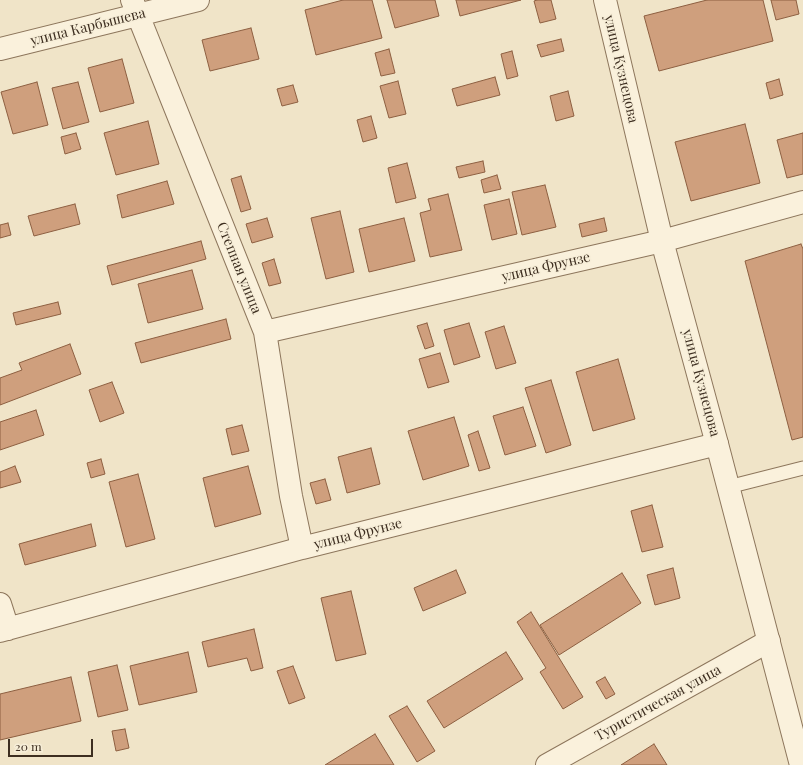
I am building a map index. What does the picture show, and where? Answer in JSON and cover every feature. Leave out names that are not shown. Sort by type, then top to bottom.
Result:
[{"type":"street","name":"улица Карбышева","points":[[0,49],[135,8],[198,0]]},
{"type":"street","name":"улица Кузнецова","points":[[605,0],[662,241],[769,642],[800,751]]},
{"type":"street","name":"Степная улица","points":[[135,8],[264,332],[291,496],[302,548]]},
{"type":"street","name":"улица Фрунзе","points":[[264,332],[662,241],[803,202]]},
{"type":"street","name":"улица Фрунзе","points":[[4,630],[302,548],[717,444]]},
{"type":"street","points":[[0,604],[4,630]]},
{"type":"street","name":"Туристическая улица","points":[[547,765],[769,642]]},
{"type":"lane","points":[[728,487],[803,468]]},
{"type":"building","points":[[343,0],[372,0],[382,38],[316,55],[305,10]]},
{"type":"building","points":[[387,0],[435,0],[439,16],[395,28]]},
{"type":"building","points":[[456,0],[521,0],[460,16]]},
{"type":"building","points":[[551,0],[556,19],[540,23],[534,1]]},
{"type":"building","points":[[707,0],[763,0],[773,41],[659,71],[644,16]]},
{"type":"building","points":[[771,0],[796,0],[799,14],[776,20]]},
{"type":"building","points":[[251,28],[259,59],[210,71],[202,40]]},
{"type":"building","points":[[561,39],[564,51],[541,57],[537,45]]},
{"type":"building","points":[[389,49],[395,73],[381,76],[375,53]]},
{"type":"building","points":[[512,51],[518,76],[507,79],[501,54]]},
{"type":"building","points":[[122,59],[134,103],[100,112],[88,68]]},
{"type":"building","points":[[495,77],[500,95],[457,106],[452,89]]},
{"type":"building","points":[[779,79],[783,95],[770,99],[766,83]]},
{"type":"building","points":[[398,81],[406,114],[389,118],[380,86]]},
{"type":"building","points":[[37,82],[48,125],[13,134],[1,92]]},
{"type":"building","points":[[78,82],[89,122],[63,129],[52,88]]},
{"type":"building","points":[[293,85],[298,102],[282,106],[277,89]]},
{"type":"building","points":[[568,91],[574,116],[556,121],[550,96]]},
{"type":"building","points":[[371,116],[377,138],[363,142],[357,120]]},
{"type":"building","points":[[148,121],[159,164],[116,175],[104,133]]},
{"type":"building","points":[[745,124],[760,183],[691,201],[675,142]]},
{"type":"building","points":[[76,133],[81,149],[65,154],[61,137]]},
{"type":"building","points":[[803,133],[803,174],[787,178],[777,140]]},
{"type":"building","points":[[483,161],[485,172],[459,178],[456,167]]},
{"type":"building","points":[[407,163],[416,198],[396,203],[388,168]]},
{"type":"building","points":[[497,175],[501,189],[484,193],[481,180]]},
{"type":"building","points":[[241,176],[251,209],[241,212],[231,179]]},
{"type":"building","points":[[167,181],[174,204],[122,218],[117,195]]},
{"type":"building","points":[[545,185],[556,227],[522,235],[512,192]]},
{"type":"building","points":[[448,194],[462,250],[430,257],[420,213],[431,210],[428,199]]},
{"type":"building","points":[[509,199],[517,234],[492,240],[484,205]]},
{"type":"building","points":[[75,204],[80,224],[34,236],[28,216]]},
{"type":"building","points":[[340,211],[354,272],[326,279],[311,218]]},
{"type":"building","points":[[267,218],[273,237],[252,243],[246,224]]},
{"type":"building","points":[[404,218],[415,261],[369,272],[359,229]]},
{"type":"building","points":[[604,218],[607,231],[582,237],[579,224]]},
{"type":"building","points":[[8,223],[11,235],[0,238],[0,225]]},
{"type":"building","points":[[201,241],[206,259],[112,285],[107,266]]},
{"type":"building","points":[[801,244],[803,249],[803,437],[792,440],[745,261]]},
{"type":"building","points":[[274,259],[281,283],[269,286],[262,263]]},
{"type":"building","points":[[192,270],[203,309],[148,323],[138,284]]},
{"type":"building","points":[[58,302],[61,314],[16,325],[13,313]]},
{"type":"building","points":[[226,319],[231,339],[141,363],[135,343]]},
{"type":"building","points":[[427,323],[434,346],[425,349],[417,326]]},
{"type":"building","points":[[469,323],[480,357],[454,365],[444,330]]},
{"type":"building","points":[[504,326],[516,363],[496,369],[485,332]]},
{"type":"building","points":[[70,344],[81,374],[0,405],[0,378],[22,370],[19,363]]},
{"type":"building","points":[[440,353],[449,382],[428,388],[419,359]]},
{"type":"building","points":[[618,359],[635,419],[593,431],[576,372]]},
{"type":"building","points":[[551,380],[571,445],[546,453],[525,388]]},
{"type":"building","points":[[112,382],[124,413],[100,422],[89,390]]},
{"type":"building","points":[[523,407],[536,446],[505,455],[493,416]]},
{"type":"building","points":[[36,410],[44,435],[0,450],[0,422]]},
{"type":"building","points":[[454,417],[469,466],[423,480],[408,431]]},
{"type":"building","points":[[242,425],[249,451],[232,455],[226,429]]},
{"type":"building","points":[[478,431],[490,468],[479,471],[468,435]]},
{"type":"building","points":[[371,448],[380,484],[347,493],[338,457]]},
{"type":"building","points":[[101,459],[105,474],[91,478],[87,463]]},
{"type":"building","points":[[15,466],[21,482],[0,488],[0,472]]},
{"type":"building","points":[[248,466],[261,514],[215,527],[203,478]]},
{"type":"building","points":[[138,474],[155,539],[126,547],[109,482]]},
{"type":"building","points":[[325,479],[331,500],[316,504],[310,483]]},
{"type":"building","points":[[652,505],[663,547],[642,552],[631,511]]},
{"type":"building","points":[[91,524],[96,546],[25,565],[19,544]]},
{"type":"building","points":[[673,568],[680,598],[655,605],[647,575]]},
{"type":"building","points":[[456,570],[466,593],[423,611],[414,588]]},
{"type":"building","points":[[622,573],[641,603],[559,655],[540,625]]},
{"type":"building","points":[[351,591],[366,654],[336,661],[321,598]]},
{"type":"building","points":[[531,612],[583,697],[563,709],[540,672],[546,668],[517,622]]},
{"type":"building","points":[[254,629],[263,668],[251,671],[247,658],[208,667],[202,642]]},
{"type":"building","points":[[188,652],[197,692],[139,705],[130,666]]},
{"type":"building","points":[[506,652],[523,679],[444,728],[427,701]]},
{"type":"building","points":[[117,665],[128,710],[98,717],[88,672]]},
{"type":"building","points":[[293,666],[305,698],[289,704],[277,671]]},
{"type":"building","points":[[71,677],[81,721],[0,740],[0,694]]},
{"type":"building","points":[[605,677],[615,694],[606,699],[596,682]]},
{"type":"building","points":[[407,706],[435,751],[417,762],[389,716]]},
{"type":"building","points":[[125,729],[129,748],[116,751],[112,731]]},
{"type":"building","points":[[375,734],[394,765],[325,765]]},
{"type":"building","points":[[654,744],[667,765],[621,765]]}]
